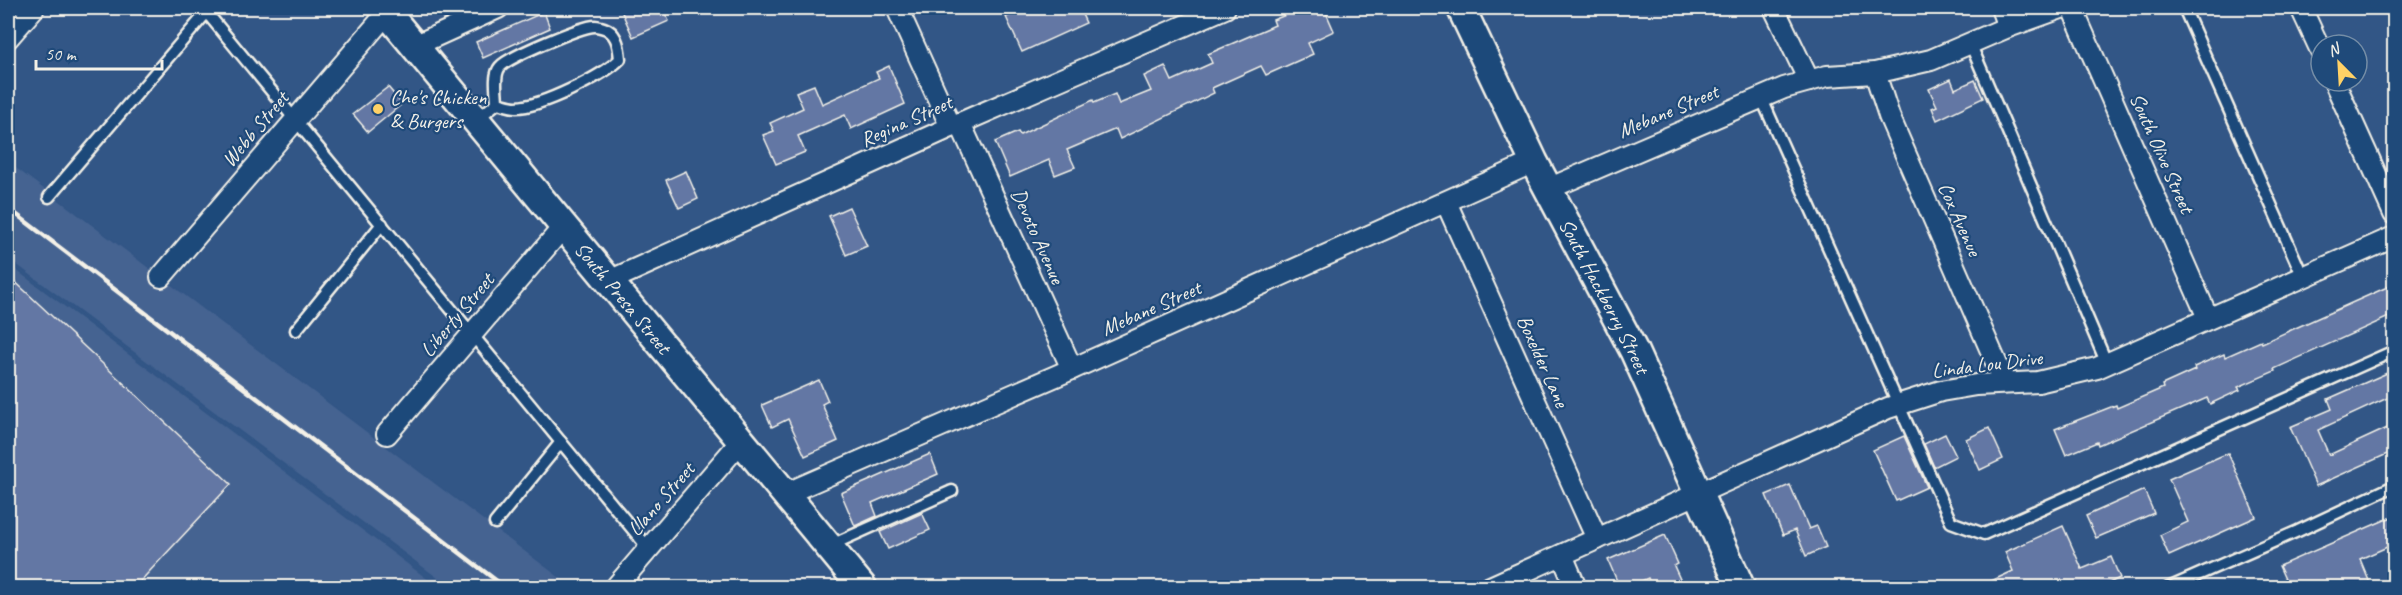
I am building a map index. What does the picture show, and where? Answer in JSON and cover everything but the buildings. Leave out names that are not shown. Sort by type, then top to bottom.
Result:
[{"type":"main road","name":"South Hackberry Street","points":[[1461,8],[1534,162],[1634,351],[1741,588]]},
{"type":"main road","name":"South Presa Street","points":[[385,10],[863,588]]},
{"type":"street","points":[[8,38],[34,8]]},
{"type":"street","points":[[414,46],[475,12],[498,8]]},
{"type":"street","name":"Devoto Avenue","points":[[897,8],[956,125],[1072,369]]},
{"type":"street","name":"Regina Street","points":[[609,281],[956,125],[1225,8]]},
{"type":"street","points":[[1777,8],[1809,81]]},
{"type":"street","points":[[2001,8],[2008,27]]},
{"type":"street","points":[[1875,73],[1930,60],[2008,27],[2061,8]]},
{"type":"street","name":"South Olive Street","points":[[2072,8],[2208,318]]},
{"type":"street","points":[[2301,8],[2313,33]]},
{"type":"street","name":"Webb Street","points":[[161,277],[385,10]]},
{"type":"street","name":"Mebane Street","points":[[1548,189],[1761,97],[1809,81],[1844,74],[1875,73]]},
{"type":"street","name":"Cox Avenue","points":[[1875,73],[1889,116],[2005,383]]},
{"type":"street","points":[[2339,93],[2394,214]]},
{"type":"street","name":"Mebane Street","points":[[785,494],[1072,369],[1534,162]]},
{"type":"street","name":"Boxelder Lane","points":[[1446,202],[1597,539]]},
{"type":"street","name":"Liberty Street","points":[[387,434],[564,226]]},
{"type":"street","name":"Linda Lou Drive","points":[[1488,588],[1898,404],[1941,391],[2067,377],[2107,364],[2394,237]]},
{"type":"street","name":"Llano Street","points":[[615,588],[742,440]]},
{"type":"street","points":[[1562,555],[1576,588]]},
{"type":"lane","points":[[2184,8],[2303,277]]},
{"type":"lane","points":[[49,197],[205,10],[649,549]]},
{"type":"lane","points":[[594,26],[609,30],[619,44],[620,59],[608,71],[533,103],[517,107],[497,103],[496,78],[499,68],[509,59],[540,45],[594,26]]},
{"type":"lane","points":[[1970,43],[2107,364]]},
{"type":"lane","points":[[1761,97],[1951,522],[1984,534],[2394,351]]},
{"type":"lane","points":[[476,120],[497,103]]},
{"type":"lane","points":[[296,330],[382,224]]},
{"type":"lane","points":[[495,523],[561,442]]},
{"type":"lane","points":[[2168,588],[2394,486]]},
{"type":"lane","points":[[829,547],[952,491]]},
{"type":"shaded area","points":[[8,162],[572,587],[450,587],[8,258]]},
{"type":"shaded area","points":[[8,264],[438,587],[8,587]]},
{"type":"railway","points":[[8,208],[506,588]]},
{"type":"place","name":"Che's Chicken & Burgers","points":[[378,109]]}]
